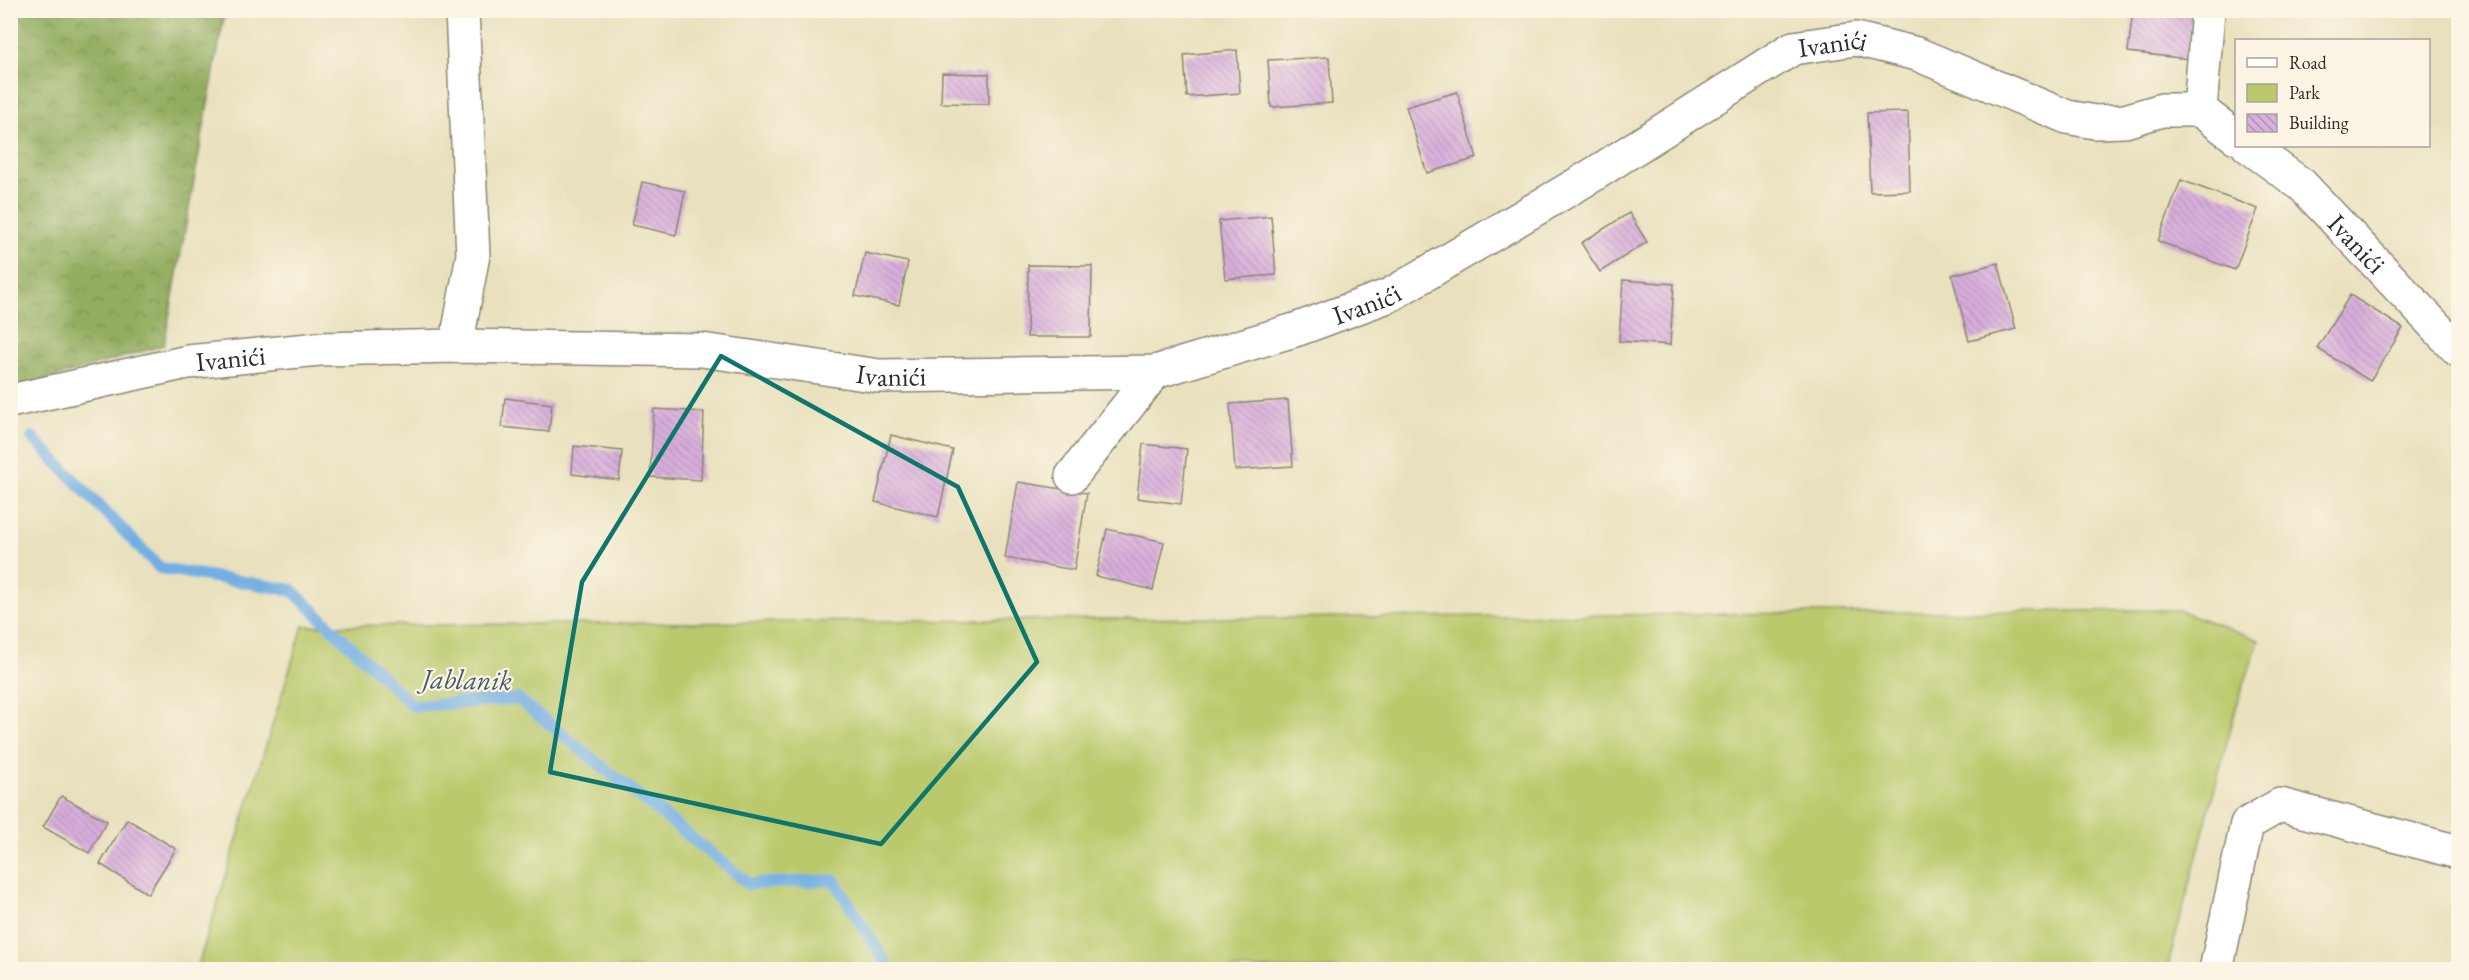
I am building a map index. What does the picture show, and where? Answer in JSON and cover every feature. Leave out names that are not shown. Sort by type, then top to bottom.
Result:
[{"type":"street","points":[[456,346],[473,255],[462,10]]},
{"type":"street","points":[[2208,10],[2200,110],[2235,136]]},
{"type":"street","name":"Ivanići","points":[[12,400],[188,362],[319,349],[456,346],[702,350],[879,376],[1155,372],[1298,329],[1390,295],[1588,178],[1793,48],[1856,39],[1917,54],[2067,117],[2095,122],[2126,121],[2163,110],[2200,110]]},
{"type":"street","name":"Ivanići","points":[[2249,147],[2302,185],[2458,350]]},
{"type":"street","points":[[1072,476],[1155,372]]},
{"type":"street","points":[[2216,969],[2247,824],[2280,805],[2458,852]]},
{"type":"highlighted area","points":[[721,356],[958,487],[1037,662],[881,844],[550,772],[582,582]]},
{"type":"green space","points":[[11,11],[225,11],[164,345],[11,390]]},
{"type":"green space","points":[[2178,610],[2259,640],[2236,708],[2167,969],[197,969],[303,626]]},
{"type":"building","points":[[2133,10],[2193,10],[2188,59],[2128,52]]},
{"type":"building","points":[[1237,50],[1240,93],[1187,97],[1184,55]]},
{"type":"building","points":[[1329,57],[1332,103],[1271,107],[1268,60]]},
{"type":"building","points":[[942,73],[989,74],[989,104],[941,103]]},
{"type":"building","points":[[1457,92],[1477,158],[1427,173],[1406,107]]},
{"type":"building","points":[[1908,112],[1910,191],[1870,192],[1867,113]]},
{"type":"building","points":[[2181,180],[2258,209],[2235,270],[2158,241]]},
{"type":"building","points":[[642,182],[685,191],[676,235],[632,225]]},
{"type":"building","points":[[1629,213],[1647,242],[1600,272],[1581,243]]},
{"type":"building","points":[[1271,216],[1276,275],[1225,279],[1219,221]]},
{"type":"building","points":[[865,253],[908,262],[899,305],[855,296]]},
{"type":"building","points":[[1998,263],[2016,329],[1969,341],[1952,275]]},
{"type":"building","points":[[1028,265],[1092,266],[1091,337],[1027,337]]},
{"type":"building","points":[[1623,280],[1674,284],[1670,345],[1619,341]]},
{"type":"building","points":[[2350,295],[2403,328],[2370,381],[2317,348]]},
{"type":"building","points":[[505,398],[552,404],[549,432],[502,427]]},
{"type":"building","points":[[1288,400],[1293,466],[1235,470],[1230,404]]},
{"type":"building","points":[[654,409],[704,412],[701,480],[650,477]]},
{"type":"building","points":[[891,435],[953,450],[938,517],[875,502]]},
{"type":"building","points":[[1143,444],[1187,449],[1181,504],[1137,498]]},
{"type":"building","points":[[574,446],[622,451],[619,480],[572,474]]},
{"type":"building","points":[[1018,482],[1087,493],[1074,570],[1005,558]]},
{"type":"building","points":[[1107,529],[1164,542],[1153,590],[1096,576]]},
{"type":"building","points":[[61,796],[107,821],[89,853],[43,827]]},
{"type":"building","points":[[127,819],[176,849],[148,894],[100,864]]},
{"type":"waterway","name":"Jablanik","points":[[32,437],[160,568],[292,590],[413,706],[518,699],[749,884],[834,880],[890,970]]}]
